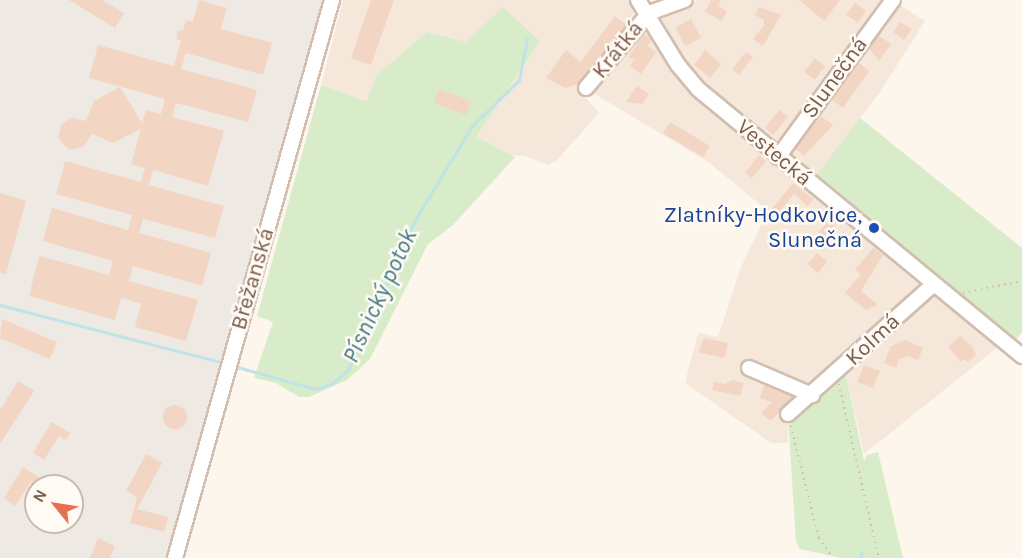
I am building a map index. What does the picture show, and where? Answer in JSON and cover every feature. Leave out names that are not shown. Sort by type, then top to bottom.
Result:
[{"type":"street","name":"Vestecká","points":[[638,0],[649,13],[678,65],[698,89],[1022,356]]},
{"type":"street","points":[[649,13],[685,0]]},
{"type":"street","name":"Slunečná","points":[[778,156],[893,0]]},
{"type":"street","name":"Břežanská","points":[[176,558],[330,1]]},
{"type":"street","name":"Krátká","points":[[586,88],[649,13]]},
{"type":"street","name":"Kolmá","points":[[788,414],[836,374],[934,284]]},
{"type":"street","points":[[749,368],[812,395]]},
{"type":"path","points":[[952,298],[964,292],[1022,281]]},
{"type":"path","points":[[836,374],[879,558]]},
{"type":"path","points":[[788,414],[819,538],[834,558]]},
{"type":"shaded area","points":[[0,0],[325,0],[168,558],[0,558]]},
{"type":"shaded area","points":[[343,0],[628,0],[636,7],[628,26],[582,84],[584,96],[599,113],[556,161],[548,165],[525,156],[507,155],[476,137],[540,41],[465,42],[368,101],[321,85]]},
{"type":"shaded area","points":[[697,0],[885,0],[778,146],[699,83],[681,57],[662,19],[679,8],[685,10]]},
{"type":"shaded area","points":[[897,3],[925,21],[880,92],[813,179],[786,155]]},
{"type":"shaded area","points":[[638,27],[656,39],[670,67],[688,90],[923,288],[805,392],[788,418],[788,443],[771,443],[685,383],[698,333],[718,337],[741,267],[768,211],[708,162],[593,93]]},
{"type":"shaded area","points":[[933,294],[998,347],[864,454],[846,375]]},
{"type":"green space","points":[[503,7],[540,41],[476,137],[515,157],[453,225],[428,244],[370,359],[347,380],[309,397],[299,397],[276,383],[254,378],[273,322],[257,316],[321,85],[367,101],[376,76],[427,32],[466,42]]},
{"type":"green space","points":[[860,118],[1022,248],[1022,332],[1016,340],[813,179]]},
{"type":"green space","points":[[846,375],[864,461],[867,455],[878,452],[903,558],[841,558],[800,549],[796,542],[788,418]]},
{"type":"building","points":[[69,0],[102,0],[124,13],[115,28]]},
{"type":"building","points":[[199,0],[227,8],[221,29],[272,43],[263,75],[186,53],[181,69],[257,90],[248,122],[176,103],[172,117],[224,131],[208,186],[153,170],[149,185],[224,206],[215,238],[143,219],[139,233],[211,253],[202,286],[133,266],[129,281],[198,300],[186,341],[135,327],[141,304],[121,298],[115,320],[29,296],[39,256],[109,275],[113,261],[43,241],[52,208],[128,230],[132,215],[56,194],[65,161],[141,182],[145,168],[131,164],[141,129],[113,143],[92,134],[83,147],[69,150],[58,138],[61,124],[72,118],[86,121],[94,101],[120,87],[142,123],[146,110],[161,114],[165,99],[89,78],[98,45],[174,66],[181,41],[176,39],[178,30],[183,31],[186,20],[193,22]]},
{"type":"building","points":[[371,0],[394,0],[371,65],[351,58]]},
{"type":"building","points":[[711,0],[721,0],[718,6],[727,11],[722,21],[705,12]]},
{"type":"building","points":[[799,0],[840,0],[824,21]]},
{"type":"building","points":[[855,3],[866,11],[858,23],[846,15]]},
{"type":"building","points":[[759,7],[781,15],[763,46],[753,39],[764,25],[764,20],[755,15]]},
{"type":"building","points":[[615,16],[627,25],[578,84],[565,88],[546,78],[566,50],[581,62]]},
{"type":"building","points":[[691,19],[701,38],[685,46],[675,28]]},
{"type":"building","points":[[900,22],[912,29],[904,40],[893,32]]},
{"type":"building","points":[[644,33],[652,40],[647,46],[656,52],[641,74],[630,66],[634,60],[628,57]]},
{"type":"building","points":[[879,36],[891,44],[879,61],[869,48]]},
{"type":"building","points":[[705,50],[721,64],[710,78],[694,65]]},
{"type":"building","points":[[746,52],[753,57],[739,75],[732,69]]},
{"type":"building","points":[[815,58],[825,66],[815,80],[804,72]]},
{"type":"building","points":[[859,63],[869,71],[843,108],[832,100]]},
{"type":"building","points":[[637,86],[649,94],[642,104],[626,102]]},
{"type":"building","points":[[439,89],[471,101],[466,115],[434,103]]},
{"type":"building","points":[[779,110],[788,117],[773,135],[765,128]]},
{"type":"building","points":[[821,116],[833,125],[804,156],[795,149]]},
{"type":"building","points":[[670,122],[710,146],[703,157],[663,133]]},
{"type":"building","points":[[759,155],[766,161],[752,178],[745,173]]},
{"type":"building","points":[[793,183],[813,199],[808,206],[794,194],[776,216],[770,211]]},
{"type":"building","points":[[0,193],[26,201],[6,274],[0,273]]},
{"type":"building","points":[[833,215],[839,220],[823,240],[817,235]]},
{"type":"building","points":[[873,248],[883,255],[861,291],[878,305],[866,310],[845,293],[861,274],[855,270]]},
{"type":"building","points":[[817,253],[827,261],[818,273],[807,264]]},
{"type":"building","points":[[2,319],[57,342],[50,359],[0,338]]},
{"type":"building","points":[[960,336],[972,346],[976,355],[968,362],[965,359],[961,362],[948,347]]},
{"type":"building","points":[[704,338],[728,343],[724,358],[698,352]]},
{"type":"building","points":[[905,340],[923,348],[918,360],[908,356],[899,359],[896,368],[884,363],[891,346]]},
{"type":"building","points":[[864,365],[880,371],[873,388],[857,382]]},
{"type":"building","points":[[733,380],[744,383],[740,396],[712,390],[714,382],[724,384]]},
{"type":"building","points":[[18,381],[34,391],[0,444],[0,410]]},
{"type":"building","points":[[764,385],[794,397],[771,421],[761,413],[772,402],[760,398]]},
{"type":"building","points":[[175,405],[180,406],[186,412],[186,422],[180,428],[175,429],[170,428],[164,422],[163,417],[164,412],[170,406]]},
{"type":"building","points":[[52,422],[70,433],[66,440],[59,436],[44,460],[33,453]]},
{"type":"building","points":[[146,454],[162,463],[137,509],[168,517],[164,532],[130,523],[137,497],[126,491]]},
{"type":"building","points":[[23,467],[34,474],[24,474],[24,492],[15,506],[4,498]]},
{"type":"building","points":[[98,538],[115,546],[110,558],[90,558]]},
{"type":"waterway","name":"Písnický potok","points":[[234,366],[315,389],[331,384],[348,370],[416,218],[472,126],[519,80],[527,39]]},
{"type":"waterway","name":"Písnický potok","points":[[0,305],[224,363]]},
{"type":"waterway","points":[[861,552],[861,558]]},
{"type":"place","name":"Zlatníky-Hodkovice, Slunečná","points":[[874,228]]}]
